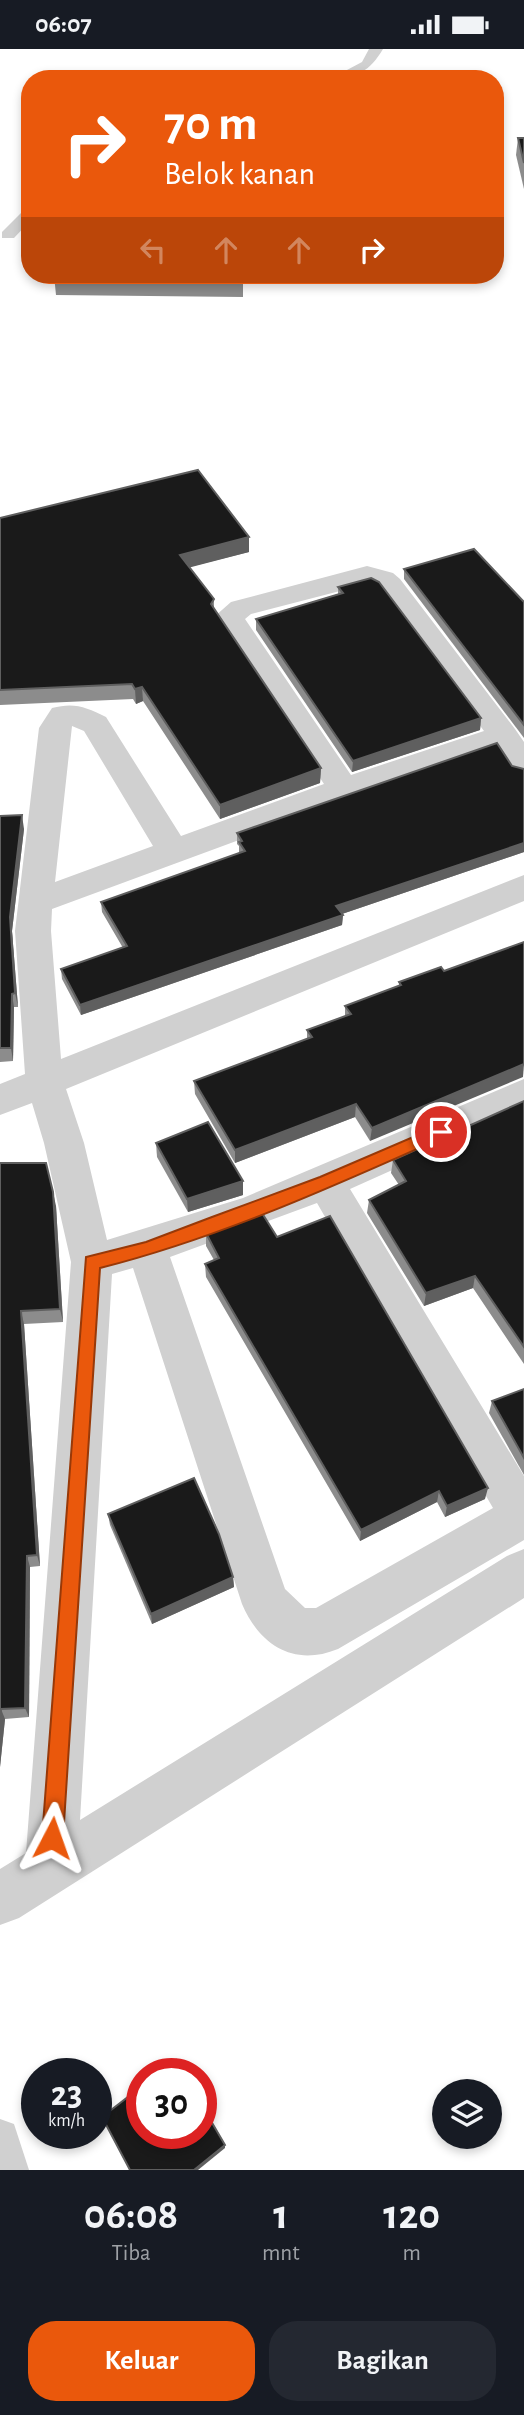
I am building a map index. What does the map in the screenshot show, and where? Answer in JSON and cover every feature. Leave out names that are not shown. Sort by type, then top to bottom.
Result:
[{"type":"street","points":[[344,789],[231,624],[229,617],[234,611],[367,575],[383,579],[504,736],[524,767]]},
{"type":"street","points":[[51,1865],[92,1262],[64,1143],[44,1081],[33,931],[55,728],[63,715],[75,714],[95,724],[174,853]]},
{"type":"street","points":[[35,902],[344,789],[504,736]]},
{"type":"street","points":[[0,1100],[524,887]]},
{"type":"street","points":[[92,1262],[147,1249],[326,1182],[524,1095]]},
{"type":"street","points":[[147,1249],[266,1604],[295,1632],[321,1632],[524,1515],[326,1182]]},
{"type":"street","points":[[0,1899],[524,1572]]},
{"type":"lane","points":[[356,70],[367,65],[376,49]]},
{"type":"lane","points":[[8,235],[21,221]]},
{"type":"lane","points":[[0,2138],[9,2170]]},
{"type":"building","points":[[518,138],[524,138],[524,163]]},
{"type":"building","points":[[198,470],[249,537],[180,555],[214,599],[211,604],[321,768],[220,805],[142,687],[135,689],[132,684],[0,690],[0,518]]},
{"type":"building","points":[[474,549],[524,602],[524,725],[404,569]]},
{"type":"building","points":[[371,578],[379,582],[481,718],[353,761],[256,619],[343,593],[338,587]]},
{"type":"building","points":[[497,743],[512,766],[524,769],[524,843],[336,906],[343,915],[80,1005],[61,969],[127,946],[101,902],[245,851],[237,833]]},
{"type":"building","points":[[22,815],[10,917],[15,993],[12,994],[11,1048],[0,1048],[0,816]]},
{"type":"building","points":[[524,942],[524,1064],[372,1128],[356,1104],[235,1150],[194,1081],[312,1037],[307,1030],[351,1014],[345,1006],[401,985],[399,982],[441,967],[444,971]]},
{"type":"building","points":[[524,1101],[524,1347],[475,1276],[426,1293],[369,1200],[406,1181],[393,1160]]},
{"type":"building","points":[[208,1122],[243,1181],[187,1199],[156,1143]]},
{"type":"building","points":[[0,1163],[46,1163],[53,1192],[60,1309],[21,1311],[37,1555],[27,1556],[25,1708],[1,1709],[0,1718]]},
{"type":"building","points":[[262,1213],[277,1237],[330,1216],[488,1488],[447,1506],[439,1491],[361,1530],[205,1264],[219,1258],[206,1233]]},
{"type":"building","points":[[524,1389],[524,1458],[492,1401]]},
{"type":"building","points":[[194,1478],[219,1534],[233,1577],[151,1614],[108,1514]]},
{"type":"building","points":[[126,2098],[126,2149],[217,2149],[217,2131],[225,2145],[194,2170],[130,2170],[112,2136],[112,2109]]},
{"type":"route","points":[[52,1838],[92,1262],[147,1249],[326,1182],[441,1132]]}]
